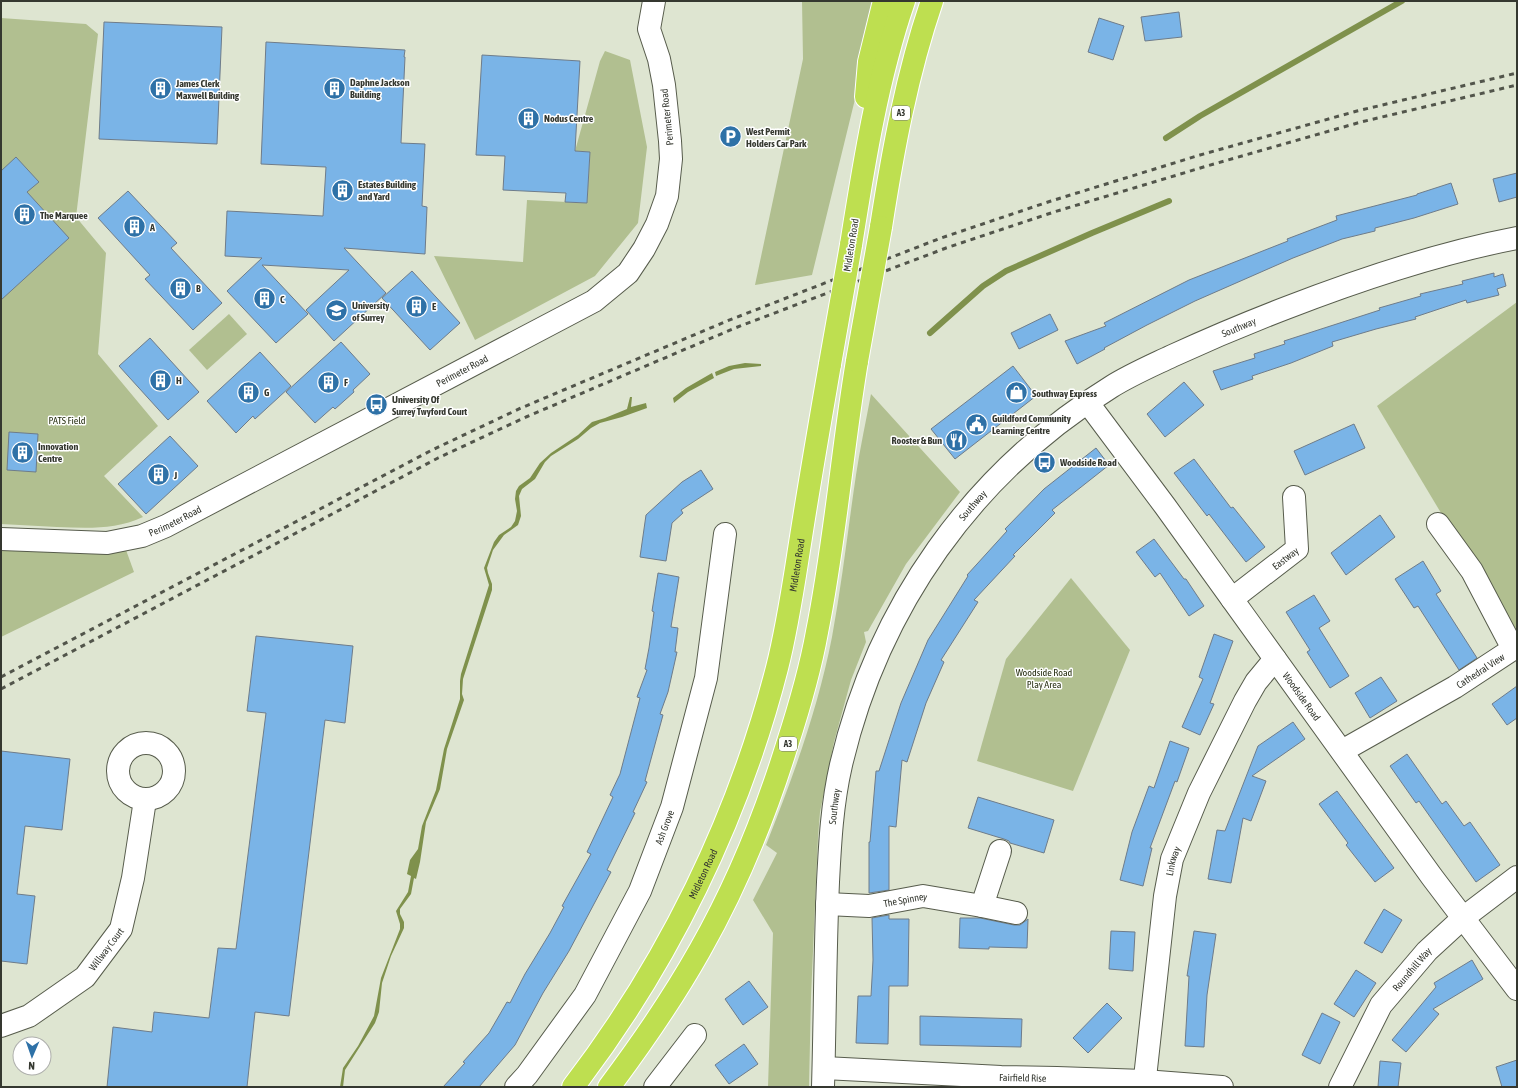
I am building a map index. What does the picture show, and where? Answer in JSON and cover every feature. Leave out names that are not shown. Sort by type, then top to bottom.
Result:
[{"type":"highway","points":[[863,172],[865,109],[869,62],[884,1]]},
{"type":"highway","name":"Midleton Road","points":[[573,1087],[629,1006],[665,947],[704,871],[745,773],[764,713],[783,643],[873,114],[887,54],[904,1]]},
{"type":"highway","name":"A3","points":[[609,1087],[656,1023],[700,950],[730,894],[774,788],[804,691],[817,632],[827,572],[849,410],[882,227],[889,176],[905,91],[914,56],[932,1]]},
{"type":"street","name":"Perimeter Road","points":[[1,539],[107,543],[142,536],[166,526],[594,301],[611,288],[628,273],[644,249],[657,224],[668,190],[671,159],[669,121],[659,59],[650,29],[654,1]]},
{"type":"street","name":"Southway","points":[[824,1078],[827,904],[832,819],[840,768],[853,717],[869,673],[886,635],[903,604],[947,536],[987,488],[1035,442],[1088,403],[1136,373],[1203,341],[1332,290],[1467,248],[1517,238]]},
{"type":"street","name":"Woodside Road","points":[[1088,403],[1463,918],[1517,989]]},
{"type":"street","name":"Eastway","points":[[1232,599],[1297,549],[1294,497]]},
{"type":"street","name":"Cathedral View","points":[[1342,751],[1455,687],[1513,649],[1472,571],[1438,524]]},
{"type":"street","name":"Ash Grove","points":[[516,1087],[527,1075],[585,995],[640,891],[672,807],[706,678],[725,534]]},
{"type":"street","name":"Linkway","points":[[1144,1084],[1165,896],[1172,859],[1199,793],[1245,701],[1256,682],[1275,659]]},
{"type":"street","name":"Willway Court","points":[[1,1026],[29,1016],[85,977],[121,929],[133,878],[145,800]]},
{"type":"street","points":[[982,906],[1000,851]]},
{"type":"street","name":"Roundhill Way","points":[[1340,1087],[1381,1005],[1427,950],[1463,918],[1517,877]]},
{"type":"street","name":"The Spinney","points":[[827,904],[869,906],[923,896],[1016,913]]},
{"type":"street","points":[[655,1087],[695,1035]]},
{"type":"street","name":"Fairfield Rise","points":[[824,1078],[1001,1082],[1057,1078],[1144,1084],[1222,1087]]},
{"type":"green space","points":[[802,1],[879,1],[812,275],[755,285],[803,59]]},
{"type":"green space","name":"PATS Field","points":[[1,18],[86,24],[98,34],[76,217],[106,253],[98,354],[158,426],[104,476],[143,517],[122,524],[79,528],[1,524]]},
{"type":"green space","points":[[605,51],[630,60],[647,147],[638,223],[595,276],[475,340],[434,256],[523,262],[527,200],[587,203],[590,152],[575,151],[600,61]]},
{"type":"green space","points":[[1517,302],[1517,640],[1377,406]]},
{"type":"green space","points":[[229,314],[247,334],[207,370],[189,350]]},
{"type":"green space","points":[[871,394],[960,492],[906,564],[868,631],[864,632],[866,642],[851,680],[834,742],[820,812],[811,997],[809,1087],[768,1087],[773,933],[753,900],[777,853],[766,845],[786,794],[820,690],[832,637],[858,465]]},
{"type":"green space","points":[[1,548],[126,550],[134,572],[1,637]]},
{"type":"green space","name":"Woodside Road Play Area","points":[[1071,578],[1130,650],[1073,791],[977,761],[1006,659]]},
{"type":"shaded area","points":[[745,363],[761,364],[761,366],[734,369],[716,376],[715,372],[729,366]]},
{"type":"shaded area","points":[[712,373],[714,378],[688,392],[674,403],[673,398],[686,388]]},
{"type":"shaded area","points":[[630,397],[632,397],[631,407],[646,403],[647,408],[600,423],[551,456],[545,462],[535,479],[522,489],[519,496],[521,516],[518,525],[504,535],[493,550],[487,568],[492,584],[492,590],[463,679],[462,694],[464,700],[447,749],[440,789],[426,822],[416,879],[414,878],[411,894],[400,909],[400,914],[404,922],[404,928],[391,956],[382,983],[379,1012],[375,1023],[345,1070],[343,1087],[340,1087],[343,1068],[358,1046],[374,1016],[381,978],[400,929],[396,911],[408,892],[411,876],[407,874],[410,860],[418,849],[422,826],[436,790],[444,749],[460,699],[461,674],[489,585],[484,568],[494,542],[499,535],[511,527],[515,521],[517,511],[515,499],[516,491],[519,486],[530,478],[540,463],[551,453],[578,435],[592,422],[627,409]]},
{"type":"building","points":[[1179,12],[1182,37],[1145,41],[1141,17]]},
{"type":"building","points":[[1099,18],[1124,26],[1113,60],[1088,52]]},
{"type":"building","name":"James Clerk Maxwell Building","points":[[104,22],[222,27],[217,144],[99,139]]},
{"type":"building","points":[[266,42],[405,50],[401,143],[425,144],[422,206],[427,207],[425,254],[344,248],[386,293],[334,341],[306,310],[349,270],[262,265],[308,314],[276,343],[227,291],[262,258],[225,256],[227,211],[323,216],[326,167],[261,164]]},
{"type":"building","name":"Nodus Centre","points":[[482,55],[580,61],[575,151],[590,152],[587,203],[565,202],[566,193],[503,190],[505,156],[476,155]]},
{"type":"building","name":"The Marquee","points":[[16,157],[39,182],[27,192],[69,238],[1,300],[1,171]]},
{"type":"building","points":[[1517,173],[1517,197],[1499,202],[1493,179]]},
{"type":"building","points":[[1451,183],[1458,204],[1414,218],[1375,228],[1375,231],[1342,239],[1293,258],[1195,301],[1147,325],[1077,364],[1065,341],[1106,326],[1104,323],[1189,280],[1337,220],[1336,216],[1417,195]]},
{"type":"building","points":[[128,191],[177,243],[171,248],[222,303],[193,330],[145,279],[150,275],[98,218]]},
{"type":"building","name":"E","points":[[412,271],[460,323],[430,350],[382,298]]},
{"type":"building","points":[[1494,273],[1494,277],[1503,274],[1506,286],[1497,289],[1499,295],[1467,303],[1466,300],[1415,317],[1416,319],[1332,342],[1333,346],[1291,363],[1252,376],[1253,379],[1221,390],[1213,371],[1255,358],[1254,354],[1285,344],[1284,341],[1380,310],[1379,308],[1421,296],[1420,294],[1463,284],[1462,281]]},
{"type":"building","points":[[1050,314],[1058,330],[1019,349],[1011,333]]},
{"type":"building","name":"H","points":[[150,338],[199,392],[168,420],[119,366]]},
{"type":"building","name":"F","points":[[341,342],[370,374],[353,390],[354,392],[335,409],[333,407],[315,423],[286,392]]},
{"type":"building","name":"G","points":[[260,352],[291,386],[255,419],[253,416],[236,433],[207,401]]},
{"type":"building","points":[[1013,366],[1036,396],[955,459],[931,429]]},
{"type":"building","points":[[1184,382],[1204,405],[1165,437],[1147,414]]},
{"type":"building","points":[[1354,424],[1365,448],[1305,475],[1294,451]]},
{"type":"building","name":"Innovation Centre","points":[[9,432],[38,434],[36,472],[7,470]]},
{"type":"building","name":"J","points":[[170,436],[198,466],[146,514],[118,484]]},
{"type":"building","points":[[1096,448],[1109,465],[1052,510],[1055,513],[1013,555],[1015,556],[974,600],[978,602],[941,660],[944,662],[926,703],[907,762],[902,760],[896,827],[889,826],[889,890],[869,893],[869,842],[876,771],[879,771],[901,703],[928,640],[968,576],[967,575],[1007,531],[1005,529],[1044,489]]},
{"type":"building","points":[[1194,459],[1231,508],[1233,507],[1265,547],[1246,562],[1209,514],[1207,516],[1174,473]]},
{"type":"building","points":[[701,470],[713,489],[681,510],[683,513],[672,523],[666,561],[640,557],[646,515],[682,482]]},
{"type":"building","points":[[1380,515],[1395,537],[1346,575],[1331,553]]},
{"type":"building","points":[[1154,539],[1184,579],[1186,579],[1204,606],[1189,616],[1160,573],[1155,577],[1136,552]]},
{"type":"building","points":[[1423,561],[1441,591],[1436,594],[1477,658],[1459,670],[1418,606],[1414,608],[1395,579]]},
{"type":"building","points":[[658,573],[679,577],[671,627],[678,628],[675,652],[677,652],[668,692],[660,714],[663,715],[645,781],[647,782],[633,812],[635,813],[607,870],[611,872],[569,951],[543,993],[515,1045],[479,1087],[443,1087],[489,1033],[507,1002],[510,1003],[525,974],[550,933],[564,907],[562,906],[591,854],[587,852],[613,797],[610,795],[620,774],[640,698],[637,697],[647,670],[645,669],[654,612],[652,611]]},
{"type":"building","points":[[1314,595],[1330,621],[1319,628],[1349,676],[1330,688],[1307,652],[1310,650],[1286,612]]},
{"type":"building","points":[[1214,634],[1233,641],[1210,703],[1214,704],[1200,735],[1182,727],[1203,679],[1199,677]]},
{"type":"building","points":[[256,636],[353,646],[345,723],[325,720],[289,1016],[255,1012],[247,1087],[107,1087],[113,1027],[152,1032],[154,1012],[209,1018],[218,948],[236,949],[266,713],[247,711]]},
{"type":"building","points":[[1381,677],[1397,701],[1370,718],[1355,693]]},
{"type":"building","points":[[1517,686],[1517,718],[1507,725],[1492,704]]},
{"type":"building","points":[[1293,722],[1305,739],[1252,776],[1266,781],[1251,821],[1243,818],[1231,883],[1208,879],[1217,830],[1225,831],[1258,746]]},
{"type":"building","points":[[1170,741],[1189,748],[1150,848],[1152,848],[1143,886],[1120,880],[1132,832],[1149,786],[1154,788]]},
{"type":"building","points":[[1,751],[70,759],[62,830],[25,826],[17,894],[35,896],[27,964],[1,961]]},
{"type":"building","points":[[1407,754],[1442,804],[1446,801],[1464,826],[1470,822],[1500,865],[1476,882],[1419,801],[1416,803],[1390,766]]},
{"type":"building","points":[[1337,791],[1394,868],[1375,882],[1346,845],[1348,843],[1319,804]]},
{"type":"building","points":[[978,797],[1054,820],[1044,853],[968,828]]},
{"type":"building","points":[[1384,909],[1402,920],[1382,953],[1364,943]]},
{"type":"building","points":[[889,915],[889,919],[909,919],[908,986],[889,986],[888,1044],[856,1043],[858,996],[871,996],[873,960],[872,918]]},
{"type":"building","points":[[960,918],[980,918],[1014,925],[1020,925],[1028,919],[1027,948],[959,948]]},
{"type":"building","points":[[1111,931],[1135,932],[1133,971],[1109,969]]},
{"type":"building","points":[[1194,931],[1216,934],[1207,995],[1204,1047],[1185,1046],[1189,976],[1187,976]]},
{"type":"building","points":[[1472,960],[1483,979],[1433,1009],[1439,1014],[1406,1052],[1392,1040],[1436,987],[1434,983]]},
{"type":"building","points":[[1356,970],[1376,983],[1354,1017],[1334,1004]]},
{"type":"building","points":[[749,981],[768,1007],[743,1025],[725,999]]},
{"type":"building","points":[[1107,1003],[1122,1018],[1088,1053],[1073,1038]]},
{"type":"building","points":[[1322,1013],[1340,1022],[1320,1064],[1302,1055]]},
{"type":"building","points":[[920,1016],[1022,1019],[1021,1047],[920,1045]]},
{"type":"building","points":[[744,1044],[758,1064],[729,1084],[715,1065]]},
{"type":"building","points":[[1517,1060],[1517,1087],[1502,1087],[1496,1067]]},
{"type":"building","points":[[1380,1061],[1401,1063],[1398,1087],[1378,1087]]},
{"type":"waterway","points":[[1166,138],[1200,116],[1402,1]]},
{"type":"waterway","points":[[930,333],[983,286],[1006,271],[1169,201]]},
{"type":"railway","points":[[1,677],[432,450],[521,408],[727,321],[941,238],[1051,201],[1200,155],[1357,111],[1517,73]]},
{"type":"railway","points":[[1,689],[438,458],[526,417],[735,328],[946,248],[1054,212],[1361,122],[1517,85]]},
{"type":"place","name":"Daphne Jackson Building","points":[[334,88]]},
{"type":"place","name":"James Clerk Maxwell Building","points":[[160,89]]},
{"type":"place","name":"Nodus Centre","points":[[528,118]]},
{"type":"place","name":"West Permit Holders Car Park","points":[[730,137]]},
{"type":"place","name":"Estates Building and Yard","points":[[343,190]]},
{"type":"place","name":"The Marquee","points":[[25,215]]},
{"type":"place","name":"A","points":[[134,227]]},
{"type":"place","name":"B","points":[[181,288]]},
{"type":"place","name":"C","points":[[265,299]]},
{"type":"place","name":"E","points":[[417,306]]},
{"type":"place","name":"University of Surrey","points":[[336,311]]},
{"type":"place","name":"H","points":[[160,380]]},
{"type":"place","name":"F","points":[[329,382]]},
{"type":"place","name":"G","points":[[248,392]]},
{"type":"place","name":"Southway Express","points":[[1017,393]]},
{"type":"place","name":"University Of Surrey Twyford Court","points":[[377,405]]},
{"type":"place","name":"Guildford Community Learning Centre","points":[[977,424]]},
{"type":"place","name":"Rooster & Bun","points":[[957,440]]},
{"type":"place","name":"Innovation Centre","points":[[23,452]]},
{"type":"place","name":"Woodside Road","points":[[1045,462]]},
{"type":"place","name":"J","points":[[158,475]]}]
